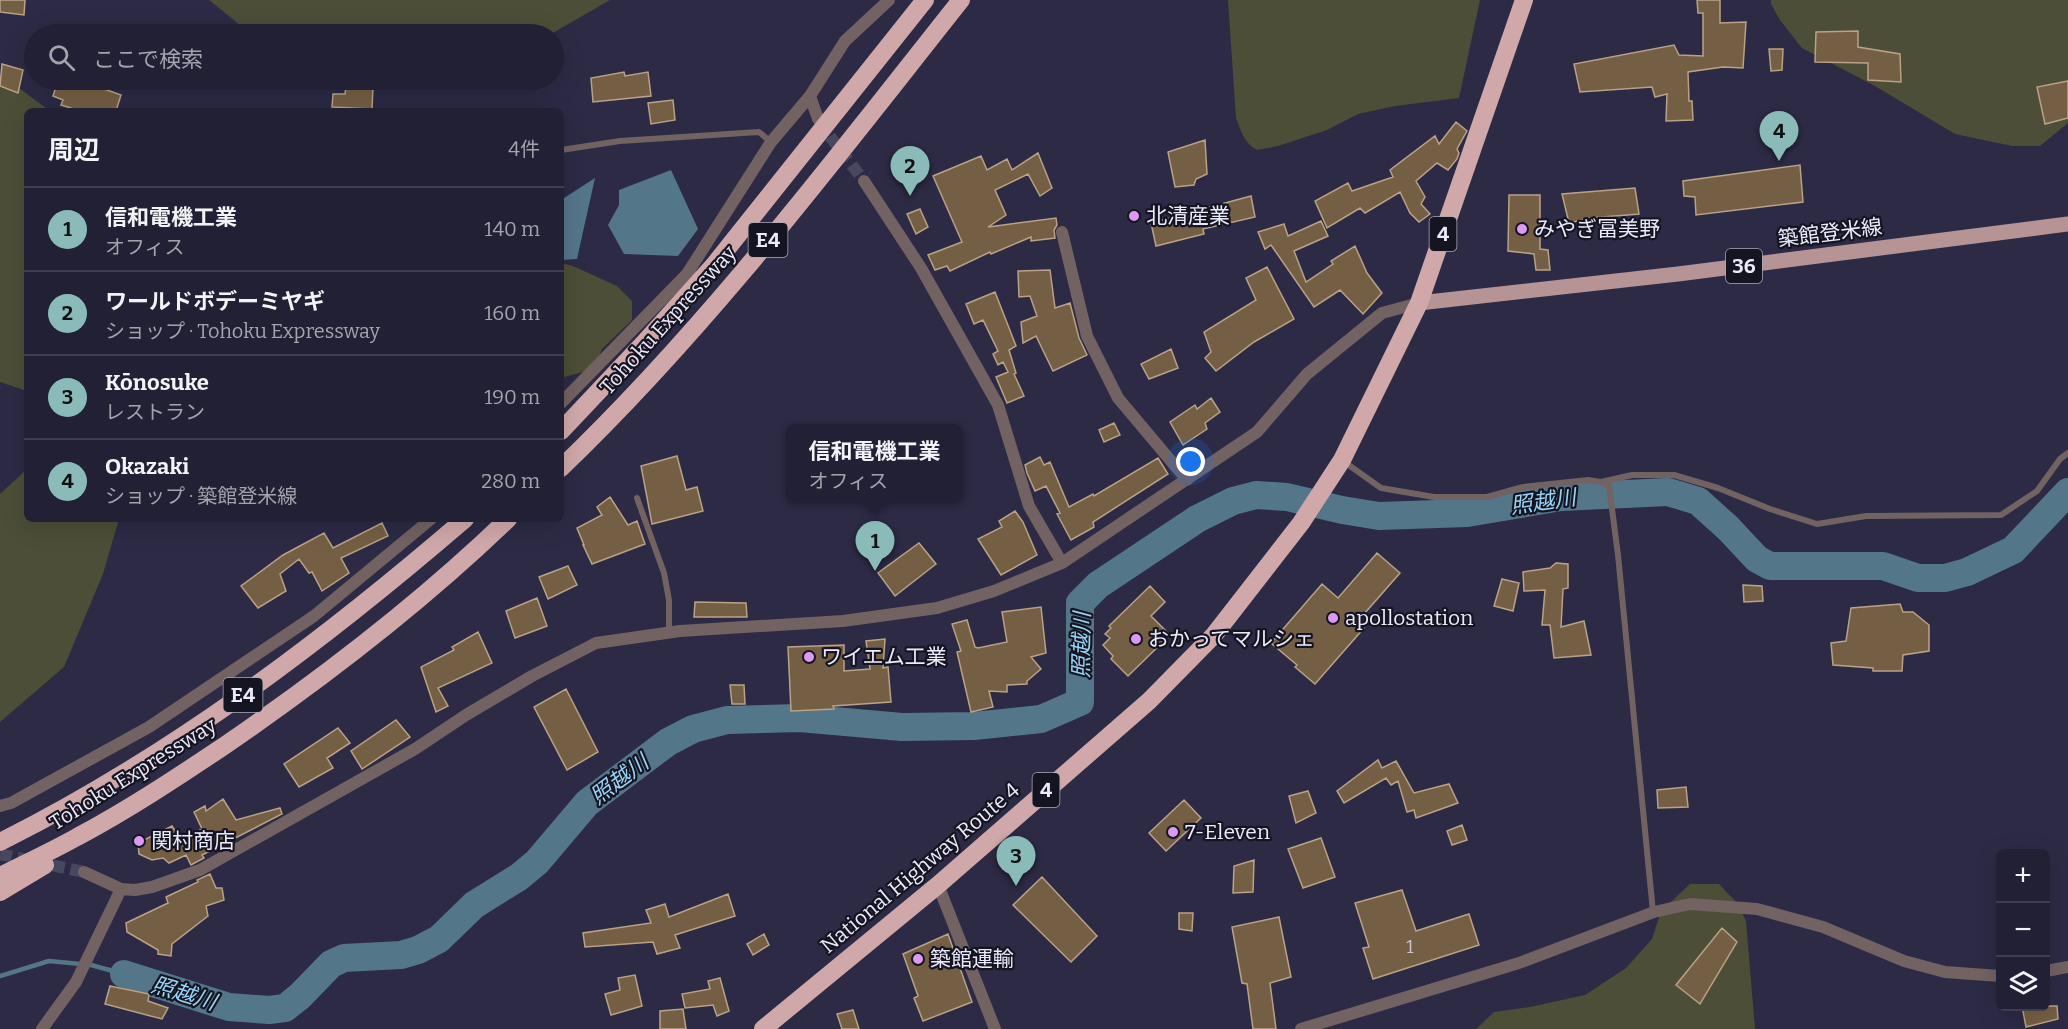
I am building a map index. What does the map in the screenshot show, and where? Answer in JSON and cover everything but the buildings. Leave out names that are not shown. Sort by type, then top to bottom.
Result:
[{"type":"highway","name":"Tohoku Expressway","points":[[564,428],[714,265],[925,0]]},
{"type":"highway","name":"Tohoku Expressway","points":[[564,465],[658,368],[729,287],[961,0]]},
{"type":"highway","name":"National Highway Route 4","points":[[763,1029],[938,885],[1149,701],[1214,635],[1301,523],[1339,464],[1419,303],[1524,0]]},
{"type":"highway","name":"Tohoku Expressway","points":[[0,842],[116,778],[186,734],[335,628],[461,522]]},
{"type":"highway","name":"Tohoku Expressway","points":[[0,876],[79,837],[179,776],[272,713],[428,590],[505,522]]},
{"type":"highway","points":[[0,892],[84,842],[179,776]]},
{"type":"main road","name":"築館登米線","points":[[1419,303],[1678,274],[2068,224]]},
{"type":"street","points":[[564,400],[687,274],[771,141],[810,96],[845,41],[889,0]]},
{"type":"street","points":[[810,96],[818,119]]},
{"type":"street","points":[[864,181],[921,268],[998,405],[1029,506],[1062,563]]},
{"type":"street","points":[[1062,232],[1087,336],[1118,399],[1187,480]]},
{"type":"street","points":[[84,872],[121,889],[135,890],[152,887],[200,870],[415,749],[466,714],[532,676],[596,643],[669,633],[843,621],[937,608],[994,591],[1062,563],[1257,432],[1307,374],[1382,314],[1419,303]]},
{"type":"street","points":[[0,806],[11,803],[159,720],[314,616],[427,522]]},
{"type":"street","points":[[938,885],[995,1029]]},
{"type":"street","points":[[42,1029],[76,982],[121,889]]},
{"type":"street","points":[[1300,1029],[1520,963],[1653,912],[1689,904],[1757,909],[1823,927],[1904,961],[1945,972],[1996,976]]},
{"type":"street","points":[[2050,970],[2068,967]]},
{"type":"lane","points":[[564,150],[621,141],[759,132],[771,141]]},
{"type":"lane","points":[[1339,464],[1382,488],[1434,497],[1487,497],[1523,487],[1588,480],[1602,482],[1632,475],[1674,475],[1718,488],[1817,525],[1866,516],[2001,514],[2037,491],[2060,459],[2068,453]]},
{"type":"lane","points":[[1602,482],[1609,486],[1613,510],[1653,912]]},
{"type":"lane","points":[[637,498],[664,573],[669,600],[669,633]]},
{"type":"green space","points":[[209,0],[610,0],[564,27],[564,24],[239,24]]},
{"type":"green space","points":[[1228,0],[1480,0],[1459,98],[1395,106],[1358,114],[1327,130],[1278,146],[1257,150],[1246,140],[1236,118]]},
{"type":"green space","points":[[1771,0],[2068,0],[2068,123],[2040,146],[2012,146],[1955,134],[1875,86],[1802,48],[1780,20]]},
{"type":"green space","points":[[0,74],[46,108],[24,108],[24,390],[0,382]]},
{"type":"green space","points":[[564,264],[617,286],[632,301],[632,320],[602,349],[593,369],[564,377]]},
{"type":"green space","points":[[24,472],[24,522],[118,522],[103,574],[64,667],[0,722],[0,494]]},
{"type":"green space","points":[[1690,884],[1719,884],[1738,904],[1746,921],[1755,1029],[1476,1029],[1494,1012],[1585,995],[1626,968],[1652,939],[1661,911]]},
{"type":"water","points":[[671,170],[698,229],[678,256],[624,254],[608,225],[619,205],[619,190]]},
{"type":"water","points":[[595,178],[577,259],[564,260],[564,198]]},
{"type":"waterway","name":"照越川","points":[[124,974],[229,1007],[269,1010],[285,1008],[331,964],[344,958],[401,955],[418,950],[439,939],[474,905],[519,877],[537,862],[587,803],[668,742],[693,729],[727,720],[800,718],[902,727],[974,726],[1041,719],[1080,702],[1080,603],[1098,585],[1197,519],[1233,501],[1256,495],[1287,497],[1379,516],[1467,513],[1561,497],[1668,492],[1698,501],[1757,559],[1770,566],[1883,566],[1918,578],[1945,578],[1967,572],[2013,550],[2068,492]]},
{"type":"waterway","points":[[0,976],[49,961],[91,965],[124,974]]},
{"type":"tunnel","points":[[819,122],[864,181]]},
{"type":"tunnel","points":[[0,854],[84,872]]},
{"type":"place","name":"Okazaki","points":[[1779,161]]},
{"type":"place","name":"ワールドボデーミヤギ","points":[[910,196]]},
{"type":"place","name":"北清産業","points":[[1134,216]]},
{"type":"place","name":"みやぎ冨美野","points":[[1522,229]]},
{"type":"place","name":"信和電機工業","points":[[875,571]]},
{"type":"place","name":"apollostation","points":[[1333,618]]},
{"type":"place","name":"おかってマルシェ","points":[[1136,639]]},
{"type":"place","name":"ワイエム工業","points":[[809,657]]},
{"type":"place","name":"7-Eleven","points":[[1173,832]]},
{"type":"place","name":"関村商店","points":[[139,841]]},
{"type":"place","name":"Kōnosuke","points":[[1016,886]]},
{"type":"place","name":"築館運輸","points":[[918,959]]}]
